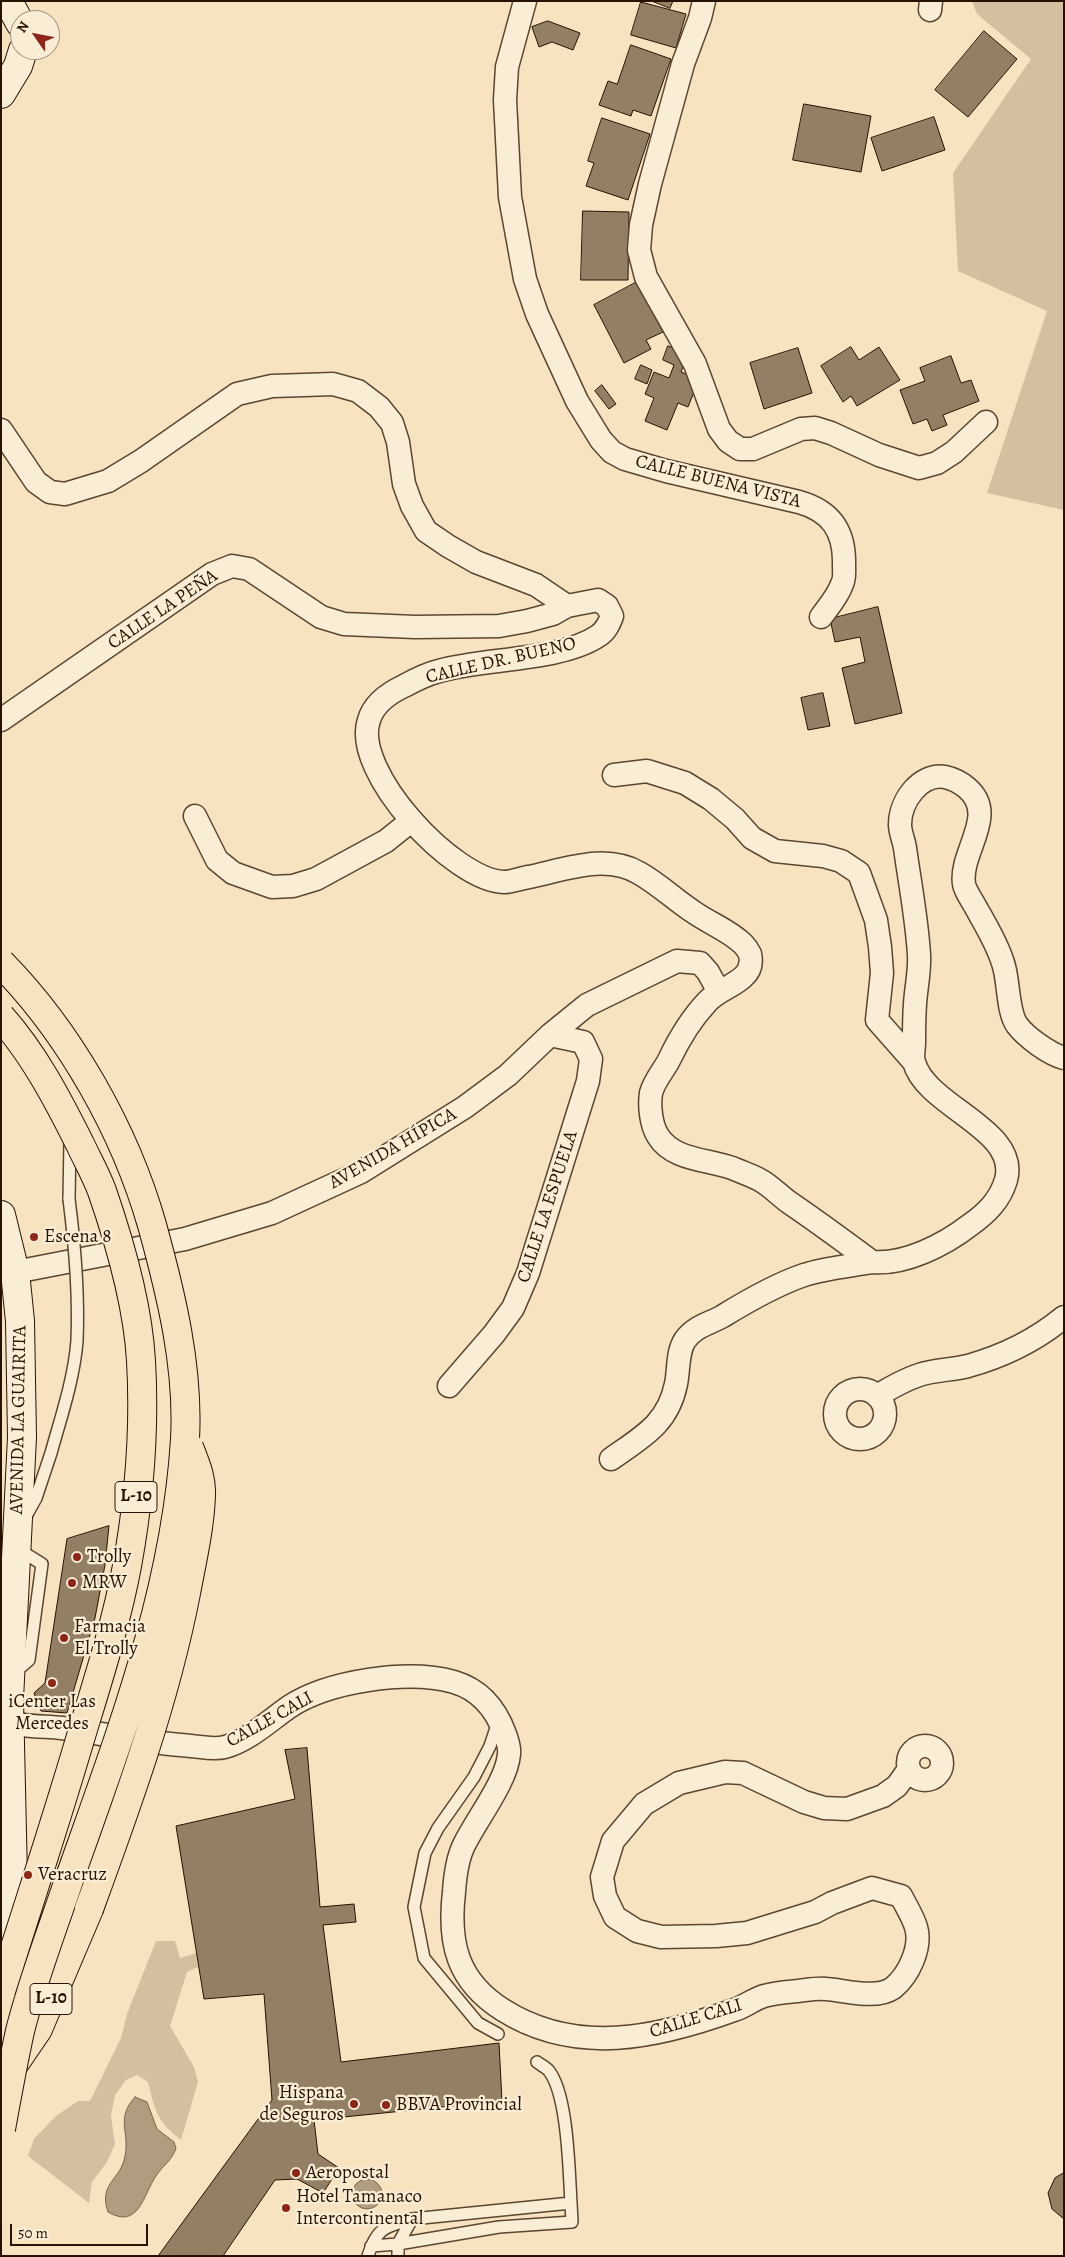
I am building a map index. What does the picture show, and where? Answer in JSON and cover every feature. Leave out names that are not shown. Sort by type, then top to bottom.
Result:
[{"type":"highway","name":"L-10","points":[[1,963],[51,1020],[91,1084],[136,1176],[156,1239],[173,1308],[182,1372],[185,1436],[176,1524],[147,1647],[97,1803],[41,1962],[20,2030],[1,2129]]},
{"type":"highway","name":"L-10","points":[[1,1017],[42,1075],[71,1126],[101,1189],[125,1269],[138,1332],[141,1361],[142,1425],[137,1493],[127,1567],[104,1658],[1,1991]]},
{"type":"highway","name":"L-10","points":[[1,2082],[38,2029],[89,1909],[128,1805],[168,1669],[195,1550],[201,1494],[198,1471],[185,1436]]},
{"type":"street","name":"CALLE BUENA VISTA","points":[[525,1],[507,68],[505,100],[510,197],[525,279],[537,314],[566,379],[601,440],[612,452],[625,459],[666,471],[799,502],[816,507],[826,514],[833,522],[844,547],[843,582],[821,617]]},
{"type":"street","points":[[704,1],[700,18],[683,64],[650,184],[641,226],[639,250],[646,276],[695,364],[719,429],[728,440],[740,449],[753,449],[801,429],[815,428],[831,433],[879,455],[918,468],[937,463],[954,452],[986,422]]},
{"type":"street","points":[[1,94],[20,60]]},
{"type":"street","name":"CALLE DR. BUENO","points":[[2,430],[36,482],[50,492],[65,494],[108,481],[141,461],[237,394],[272,386],[334,384],[358,391],[379,406],[392,423],[398,442],[404,484],[412,506],[426,531],[476,562],[536,585],[567,606],[598,600],[607,606],[612,616],[608,626],[598,636],[574,646],[438,671],[394,690],[380,702],[369,719],[366,741],[373,764],[389,792],[411,821],[429,839],[466,867],[484,876],[503,882],[586,864],[611,864],[637,872],[697,915],[730,934],[746,946],[751,957],[750,968],[744,976],[719,992]]},
{"type":"street","name":"CALLE LA PEÑA","points":[[1,720],[212,574],[232,566],[249,569],[315,614],[344,624],[415,627],[500,626],[553,614],[567,606]]},
{"type":"street","points":[[611,1459],[656,1426],[670,1405],[677,1384],[679,1361],[684,1341],[697,1328],[721,1317],[746,1301],[806,1274],[872,1262],[885,1263],[922,1252],[957,1235],[982,1216],[996,1202],[1003,1190],[1007,1175],[1006,1162],[999,1146],[984,1130],[954,1108],[926,1083],[914,1062],[877,1020],[882,973],[880,947],[876,920],[859,873],[841,861],[824,856],[775,851],[752,838],[711,799],[685,783],[647,771],[614,775]]},
{"type":"street","points":[[914,1062],[915,1005],[919,957],[905,846],[900,824],[911,792],[925,780],[942,777],[957,780],[970,790],[979,803],[979,820],[966,863],[964,885],[1004,964],[1016,1024],[1052,1055],[1064,1058]]},
{"type":"street","points":[[195,816],[217,860],[233,873],[272,887],[293,886],[316,879],[386,841],[411,821]]},
{"type":"street","name":"AVENIDA HÍPICA","points":[[15,1272],[185,1239],[272,1213],[361,1172],[465,1107],[508,1075],[550,1035],[587,1005],[677,960],[700,963],[708,972],[719,992]]},
{"type":"street","points":[[719,992],[709,1000],[675,1045],[652,1093],[652,1123],[658,1137],[668,1148],[683,1155],[731,1168],[760,1180],[872,1262]]},
{"type":"street","name":"CALLE LA ESPUELA","points":[[449,1386],[494,1334],[513,1308],[528,1273],[588,1081],[591,1058],[583,1042],[550,1035]]},
{"type":"street","name":"AVENIDA LA GUAIRITA","points":[[1,1215],[15,1272],[20,1321],[22,1376],[22,1437],[10,1677],[5,1722],[13,1878],[10,1915],[1,1956]]},
{"type":"street","points":[[877,1396],[892,1386],[919,1375],[966,1366],[1016,1350],[1047,1331],[1064,1317]]},
{"type":"street","name":"CALLE CALI","points":[[5,1722],[60,1728],[170,1745],[216,1748],[238,1742],[307,1697],[370,1678],[430,1678],[456,1683],[486,1701],[500,1717],[508,1742],[509,1754],[493,1792],[462,1848],[451,1913],[451,1931],[464,1971],[473,1985],[501,2009],[553,2034],[590,2039],[630,2037],[668,2032],[736,2010],[762,1996],[824,1988],[864,1994],[887,1991],[895,1986],[905,1975],[914,1957],[917,1929],[901,1896],[872,1888],[832,1903],[815,1912],[747,1933],[716,1936],[661,1936],[637,1931],[615,1917],[605,1896],[602,1877],[613,1841],[644,1804],[679,1783],[725,1772],[743,1773],[804,1802],[824,1808],[847,1808],[883,1796],[897,1786],[909,1769]]},
{"type":"lane","points":[[16,1540],[36,1498],[51,1453],[68,1393],[77,1342],[76,1252],[69,1199],[71,1126]]},
{"type":"lane","points":[[498,2034],[478,2023],[424,1958],[414,1907],[425,1853],[438,1828],[474,1778],[490,1746],[500,1717]]},
{"type":"lane","points":[[537,2062],[549,2071],[558,2091],[566,2132],[571,2204],[572,2222],[498,2227],[398,2250],[369,2251],[377,2233],[390,2225],[412,2220],[571,2204]]},
{"type":"lane","points":[[398,2250],[412,2220]]},
{"type":"shaded area","points":[[972,1],[1064,1],[1064,510],[987,493],[1047,311],[958,271],[953,173],[1031,59],[977,14]]},
{"type":"shaded area","points":[[156,1941],[175,1941],[180,1958],[196,1953],[198,1967],[187,1972],[170,2026],[194,2067],[198,2082],[181,2140],[167,2127],[158,2115],[148,2082],[137,2075],[126,2080],[115,2095],[111,2116],[115,2144],[107,2162],[92,2182],[89,2203],[28,2156],[34,2139],[56,2116],[78,2101],[90,2101],[121,2038],[127,2014]]},
{"type":"shaded area","points":[[135,2097],[147,2102],[157,2129],[174,2142],[176,2148],[151,2184],[139,2208],[127,2217],[108,2212],[106,2194],[111,2182],[123,2164],[126,2147],[124,2119],[129,2105]]},
{"type":"shaded area","points":[[367,2179],[378,2183],[382,2194],[378,2205],[367,2209],[356,2205],[352,2194],[356,2183]]},
{"type":"building","points":[[652,1],[673,1],[670,8]]},
{"type":"building","points":[[641,2],[686,14],[676,48],[631,35]]},
{"type":"building","points":[[548,21],[580,33],[573,50],[552,42],[539,47],[532,27]]},
{"type":"building","points":[[984,31],[1017,59],[968,117],[935,90]]},
{"type":"building","points":[[631,45],[671,59],[651,116],[633,110],[631,116],[599,105],[608,81],[617,84]]},
{"type":"building","points":[[804,104],[871,116],[861,172],[793,160]]},
{"type":"building","points":[[934,117],[945,150],[882,171],[871,138]]},
{"type":"building","points":[[602,118],[650,134],[628,200],[586,186],[594,163],[588,161]]},
{"type":"building","points":[[583,211],[629,212],[628,280],[581,280]]},
{"type":"building","points":[[637,282],[663,332],[646,340],[651,349],[624,363],[594,305]]},
{"type":"building","points":[[668,346],[688,354],[681,372],[699,379],[688,407],[678,403],[667,430],[645,421],[654,398],[645,394],[654,372],[669,378],[674,365],[663,360]]},
{"type":"building","points":[[851,347],[859,360],[879,347],[900,380],[857,406],[851,396],[843,402],[821,366]]},
{"type":"building","points":[[798,348],[812,393],[764,409],[750,363]]},
{"type":"building","points":[[951,356],[961,383],[971,380],[979,401],[943,415],[947,425],[932,431],[927,419],[913,424],[900,390],[925,381],[920,368]]},
{"type":"building","points":[[641,365],[652,370],[647,384],[635,379]]},
{"type":"building","points":[[602,385],[616,404],[609,409],[595,391]]},
{"type":"building","points":[[878,607],[902,713],[855,724],[842,668],[865,662],[860,637],[835,642],[830,619]]},
{"type":"building","points":[[823,693],[830,726],[808,730],[801,698]]},
{"type":"building","points":[[109,1526],[105,1565],[95,1618],[67,1713],[41,1711],[34,1693],[45,1683],[67,1539]]},
{"type":"building","points":[[307,1748],[320,1907],[354,1904],[356,1922],[323,1925],[341,2062],[499,2043],[502,2101],[314,2120],[318,2154],[339,2168],[323,2193],[297,2179],[275,2180],[223,2256],[158,2256],[272,2100],[264,1994],[204,1999],[176,1826],[295,1799],[285,1750]]},
{"type":"building","points":[[1064,2173],[1064,2219],[1052,2209],[1048,2193],[1055,2178]]},
{"type":"place","name":"Escena 8","points":[[34,1237]]},
{"type":"place","name":"Trolly","points":[[77,1557]]},
{"type":"place","name":"MRW","points":[[72,1583]]},
{"type":"place","name":"Farmacia El Trolly","points":[[64,1638]]},
{"type":"place","name":"iCenter Las Mercedes","points":[[52,1683]]},
{"type":"place","name":"Veracruz","points":[[28,1875]]},
{"type":"place","name":"Hispana de Seguros","points":[[354,2104]]},
{"type":"place","name":"BBVA Provincial","points":[[386,2105]]},
{"type":"place","name":"Aeropostal","points":[[296,2173]]},
{"type":"place","name":"Hotel Tamanaco Intercontinental","points":[[286,2208]]}]
